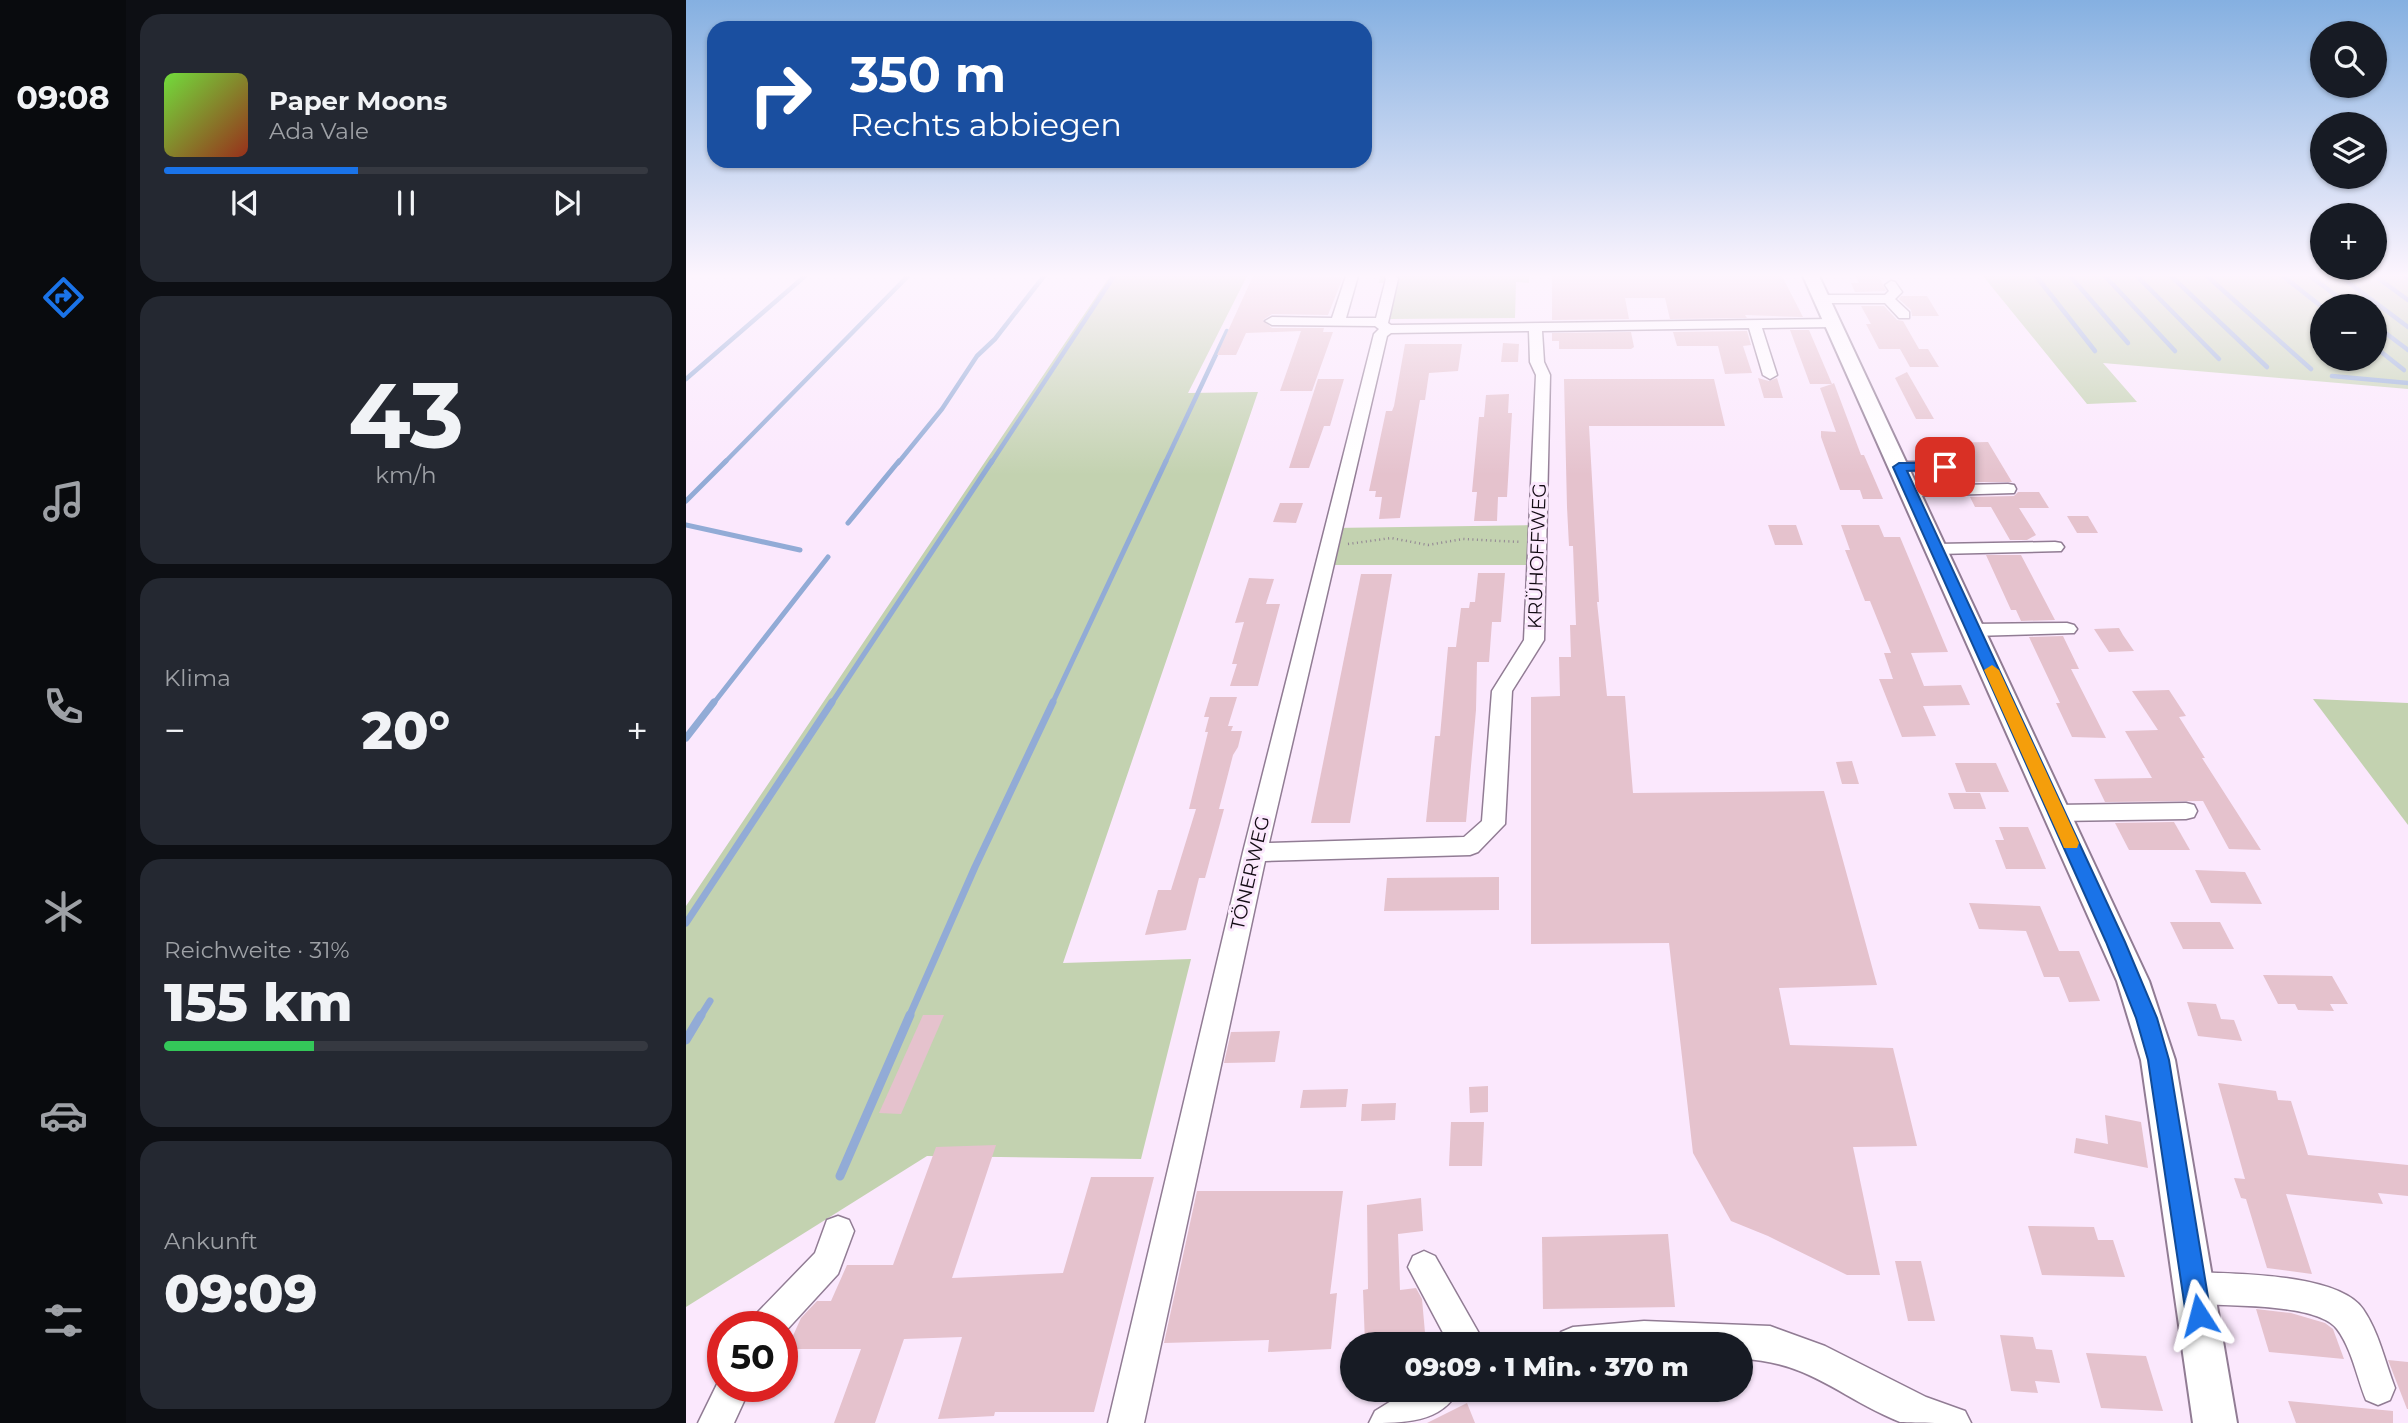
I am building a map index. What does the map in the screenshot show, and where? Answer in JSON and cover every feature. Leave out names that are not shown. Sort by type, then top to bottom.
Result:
[{"type":"main road","points":[[1842,342],[2133,981],[2146,1018],[2158,1060],[2216,1423]]},
{"type":"street","name":"TÖNERWEG","points":[[1126,1423],[1255,852],[1379,342]]},
{"type":"street","name":"KRÜHOFFWEG","points":[[1255,852],[1470,846],[1493,824],[1502,691],[1534,640],[1543,375],[1537,362],[1536,342]]},
{"type":"street","points":[[1760,342],[1770,375]]},
{"type":"street","points":[[1905,479],[1945,467]]},
{"type":"street","points":[[1905,479],[2008,489]]},
{"type":"street","points":[[1937,550],[2055,547]]},
{"type":"street","points":[[1973,630],[2067,629]]},
{"type":"street","points":[[2057,813],[2186,811]]},
{"type":"street","points":[[782,1311],[827,1263],[838,1231]]},
{"type":"street","points":[[1424,1267],[1461,1332]]},
{"type":"street","points":[[2194,1288],[2308,1297],[2333,1303],[2348,1315],[2378,1388]]},
{"type":"street","points":[[1753,1342],[1770,1343],[1825,1363],[1920,1413],[1953,1423]]},
{"type":"street","points":[[716,1423],[726,1402]]},
{"type":"street","points":[[1387,1423],[1421,1402]]},
{"type":"path","points":[[1329,547],[1391,538],[1428,544],[1463,539],[1539,544]]},
{"type":"green space","points":[[1065,342],[1214,342],[1188,393],[1258,392],[1063,963],[1191,959],[1141,1159],[927,1156],[686,1307],[686,906]]},
{"type":"green space","points":[[2037,342],[2310,342],[2310,371],[2387,371],[2387,342],[2408,342],[2408,389],[2103,363],[2137,402],[2087,404]]},
{"type":"green space","points":[[1540,525],[1538,565],[1324,565],[1333,528]]},
{"type":"green space","points":[[2313,699],[2408,703],[2408,825]]},
{"type":"building","points":[[1223,342],[1242,342],[1236,355],[1217,355]]},
{"type":"building","points":[[1297,342],[1329,342],[1312,391],[1280,391]]},
{"type":"building","points":[[1559,342],[1633,342],[1634,347],[1631,349],[1559,349]]},
{"type":"building","points":[[1676,342],[1750,342],[1751,345],[1743,346],[1752,373],[1725,374],[1718,346],[1677,346]]},
{"type":"building","points":[[1795,342],[1814,342],[1832,384],[1810,384]]},
{"type":"building","points":[[1876,342],[1915,342],[1919,349],[1928,349],[1939,367],[1910,367],[1900,349],[1879,349]]},
{"type":"building","points":[[1503,343],[1519,344],[1518,362],[1501,362]]},
{"type":"building","points":[[1405,344],[1462,344],[1458,371],[1429,373],[1425,400],[1420,400],[1400,518],[1379,519],[1382,497],[1375,497],[1376,491],[1369,491],[1386,411],[1392,411],[1394,406]]},
{"type":"building","points":[[1907,372],[1934,419],[1916,419],[1895,378]]},
{"type":"building","points":[[1758,378],[1769,381],[1777,378],[1783,398],[1764,398]]},
{"type":"building","points":[[1318,379],[1344,379],[1330,426],[1324,426],[1309,468],[1289,468]]},
{"type":"building","points":[[1564,379],[1714,379],[1725,426],[1589,426],[1597,602],[1607,696],[1625,696],[1633,793],[1824,791],[1877,985],[1779,988],[1790,1045],[1893,1048],[1917,1146],[1853,1147],[1880,1275],[1847,1275],[1731,1221],[1693,1153],[1669,943],[1531,944],[1531,697],[1560,696],[1559,657],[1571,657],[1570,625],[1576,625],[1573,546],[1569,546],[1567,507]]},
{"type":"building","points":[[1834,383],[1861,455],[1864,455],[1883,499],[1863,499],[1860,490],[1840,490],[1821,437],[1821,431],[1836,432],[1820,388]]},
{"type":"building","points":[[1509,394],[1508,413],[1512,413],[1507,497],[1498,497],[1497,521],[1474,521],[1477,492],[1472,492],[1479,417],[1484,417],[1486,395]]},
{"type":"building","points":[[1988,442],[2012,482],[1962,482],[1941,443]]},
{"type":"building","points":[[2018,492],[2039,492],[2049,508],[2019,508],[2036,535],[2027,540],[2010,540],[1991,507],[1975,507],[1970,497],[2014,496]]},
{"type":"building","points":[[1280,503],[1303,503],[1296,523],[1273,522]]},
{"type":"building","points":[[2067,516],[2088,516],[2098,533],[2077,533]]},
{"type":"building","points":[[1768,525],[1796,525],[1803,545],[1775,545]]},
{"type":"building","points":[[1841,525],[1879,525],[1884,537],[1900,537],[1948,652],[1911,653],[1924,686],[1961,685],[1970,705],[1923,706],[1936,736],[1902,737],[1879,679],[1893,679],[1884,653],[1891,653],[1870,601],[1865,601],[1845,550],[1850,550]]},
{"type":"building","points":[[1986,555],[2021,555],[2055,620],[2021,621],[2016,610],[2011,610]]},
{"type":"building","points":[[1478,573],[1505,573],[1501,622],[1492,622],[1489,662],[1477,662],[1476,710],[1466,822],[1426,822],[1435,736],[1440,736],[1448,647],[1456,647],[1461,608],[1469,608],[1470,602],[1475,602]]},
{"type":"building","points":[[1361,574],[1392,574],[1350,823],[1311,823]]},
{"type":"building","points":[[1249,578],[1274,579],[1266,604],[1280,604],[1258,686],[1230,686],[1237,664],[1232,664],[1244,622],[1235,623]]},
{"type":"building","points":[[2119,628],[2134,651],[2109,652],[2094,629]]},
{"type":"building","points":[[2063,636],[2079,669],[2071,669],[2106,738],[2072,737],[2056,703],[2060,703],[2029,637]]},
{"type":"building","points":[[2169,690],[2186,716],[2179,717],[2205,758],[2202,758],[2261,850],[2229,849],[2203,801],[2105,802],[2094,779],[2152,778],[2125,731],[2158,730],[2132,691]]},
{"type":"building","points":[[1210,697],[1237,697],[1228,726],[1233,726],[1231,731],[1242,731],[1219,809],[1224,809],[1205,878],[1199,878],[1186,930],[1145,935],[1158,890],[1171,890],[1196,809],[1189,809],[1208,732],[1205,732],[1209,717],[1204,717]]},
{"type":"building","points":[[1852,761],[1859,784],[1842,784],[1836,762]]},
{"type":"building","points":[[1955,763],[1996,763],[2009,792],[1966,792]]},
{"type":"building","points":[[1948,793],[1980,793],[1986,809],[1954,809]]},
{"type":"building","points":[[2174,822],[2190,850],[2129,850],[2115,823]]},
{"type":"building","points":[[1999,827],[2028,827],[2046,869],[2006,869],[1995,840],[2004,840]]},
{"type":"building","points":[[2195,870],[2245,872],[2262,904],[2211,903]]},
{"type":"building","points":[[1499,877],[1499,910],[1384,911],[1387,878]]},
{"type":"building","points":[[1969,903],[2040,906],[2059,951],[2079,951],[2100,1001],[2069,1002],[2059,977],[2044,977],[2026,931],[1979,929]]},
{"type":"building","points":[[2170,922],[2220,922],[2234,949],[2183,949]]},
{"type":"building","points":[[2263,975],[2332,976],[2348,1004],[2330,1004],[2334,1011],[2298,1010],[2295,1004],[2278,1004]]},
{"type":"building","points":[[2187,1002],[2216,1004],[2221,1019],[2234,1020],[2242,1041],[2198,1036]]},
{"type":"building","points":[[923,1015],[944,1015],[901,1114],[879,1113]]},
{"type":"building","points":[[1280,1031],[1275,1062],[1224,1063],[1231,1032]]},
{"type":"building","points":[[2218,1083],[2276,1091],[2278,1100],[2291,1101],[2308,1155],[2408,1165],[2408,1196],[2378,1193],[2383,1204],[2286,1194],[2312,1274],[2267,1268],[2246,1199],[2241,1198],[2234,1178],[2245,1179]]},
{"type":"building","points":[[1488,1086],[1488,1112],[1470,1113],[1469,1087]]},
{"type":"building","points":[[1348,1089],[1346,1107],[1300,1108],[1303,1090]]},
{"type":"building","points":[[1396,1103],[1395,1120],[1361,1121],[1362,1104]]},
{"type":"building","points":[[2105,1115],[2141,1122],[2148,1168],[2074,1153],[2076,1138],[2108,1144]]},
{"type":"building","points":[[1451,1122],[1484,1122],[1482,1166],[1449,1166]]},
{"type":"building","points":[[996,1145],[952,1278],[1063,1273],[1091,1177],[1154,1177],[1094,1412],[995,1412],[994,1416],[938,1419],[962,1337],[904,1339],[875,1423],[834,1423],[861,1349],[798,1349],[798,1325],[817,1301],[831,1301],[847,1265],[893,1265],[936,1147]]},
{"type":"building","points":[[1197,1191],[1343,1191],[1330,1294],[1337,1293],[1331,1349],[1268,1352],[1269,1340],[1164,1343]]},
{"type":"building","points":[[1421,1198],[1423,1231],[1398,1234],[1400,1290],[1416,1288],[1422,1299],[1425,1332],[1365,1332],[1363,1290],[1368,1289],[1367,1205]]},
{"type":"building","points":[[2028,1226],[2094,1227],[2098,1240],[2113,1240],[2125,1277],[2042,1275]]},
{"type":"building","points":[[1668,1234],[1675,1307],[1543,1309],[1542,1237]]},
{"type":"building","points":[[1895,1261],[1921,1261],[1935,1321],[1908,1321]]},
{"type":"building","points":[[2256,1309],[2291,1313],[2325,1323],[2333,1329],[2344,1359],[2269,1352]]},
{"type":"building","points":[[2000,1335],[2033,1337],[2036,1349],[2052,1350],[2060,1383],[2035,1381],[2038,1393],[2011,1391]]},
{"type":"building","points":[[2086,1353],[2146,1356],[2163,1411],[2101,1408]]},
{"type":"building","points":[[2388,1360],[2408,1362],[2408,1409],[2407,1409]]},
{"type":"building","points":[[2288,1401],[2393,1411],[2393,1423],[2296,1423]]},
{"type":"building","points":[[1467,1403],[1475,1423],[1427,1423]]},
{"type":"waterway","points":[[686,379],[728,342]]},
{"type":"waterway","points":[[724,463],[843,342]]},
{"type":"waterway","points":[[898,463],[942,409],[977,356],[991,342]]},
{"type":"waterway","points":[[991,463],[1070,342]]},
{"type":"waterway","points":[[1165,463],[1222,342]]},
{"type":"waterway","points":[[2088,342],[2095,351]]},
{"type":"waterway","points":[[2167,342],[2175,351]]},
{"type":"waterway","points":[[2203,342],[2219,359]]},
{"type":"waterway","points":[[2241,342],[2267,367]]},
{"type":"waterway","points":[[2281,342],[2310,368]]},
{"type":"waterway","points":[[2398,342],[2408,350]]},
{"type":"waterway","points":[[2387,357],[2404,370]]},
{"type":"waterway","points":[[2332,376],[2408,383]]},
{"type":"waterway","points":[[848,523],[899,461]]},
{"type":"waterway","points":[[831,704],[992,461]]},
{"type":"waterway","points":[[1052,704],[1166,461]]},
{"type":"waterway","points":[[686,501],[724,463]]},
{"type":"waterway","points":[[686,525],[800,550]]},
{"type":"waterway","points":[[713,704],[828,557]]},
{"type":"waterway","points":[[686,738],[714,702]]},
{"type":"waterway","points":[[686,923],[832,702]]},
{"type":"waterway","points":[[909,1017],[975,867],[1053,702]]},
{"type":"waterway","points":[[700,1017],[710,1001]]},
{"type":"waterway","points":[[686,1040],[701,1015]]},
{"type":"waterway","points":[[840,1176],[910,1015]]},
{"type":"slow traffic","points":[[1992,670],[2071,843]]},
{"type":"route","points":[[1945,467],[1899,467],[2133,981],[2158,1060],[2199,1315]]}]
